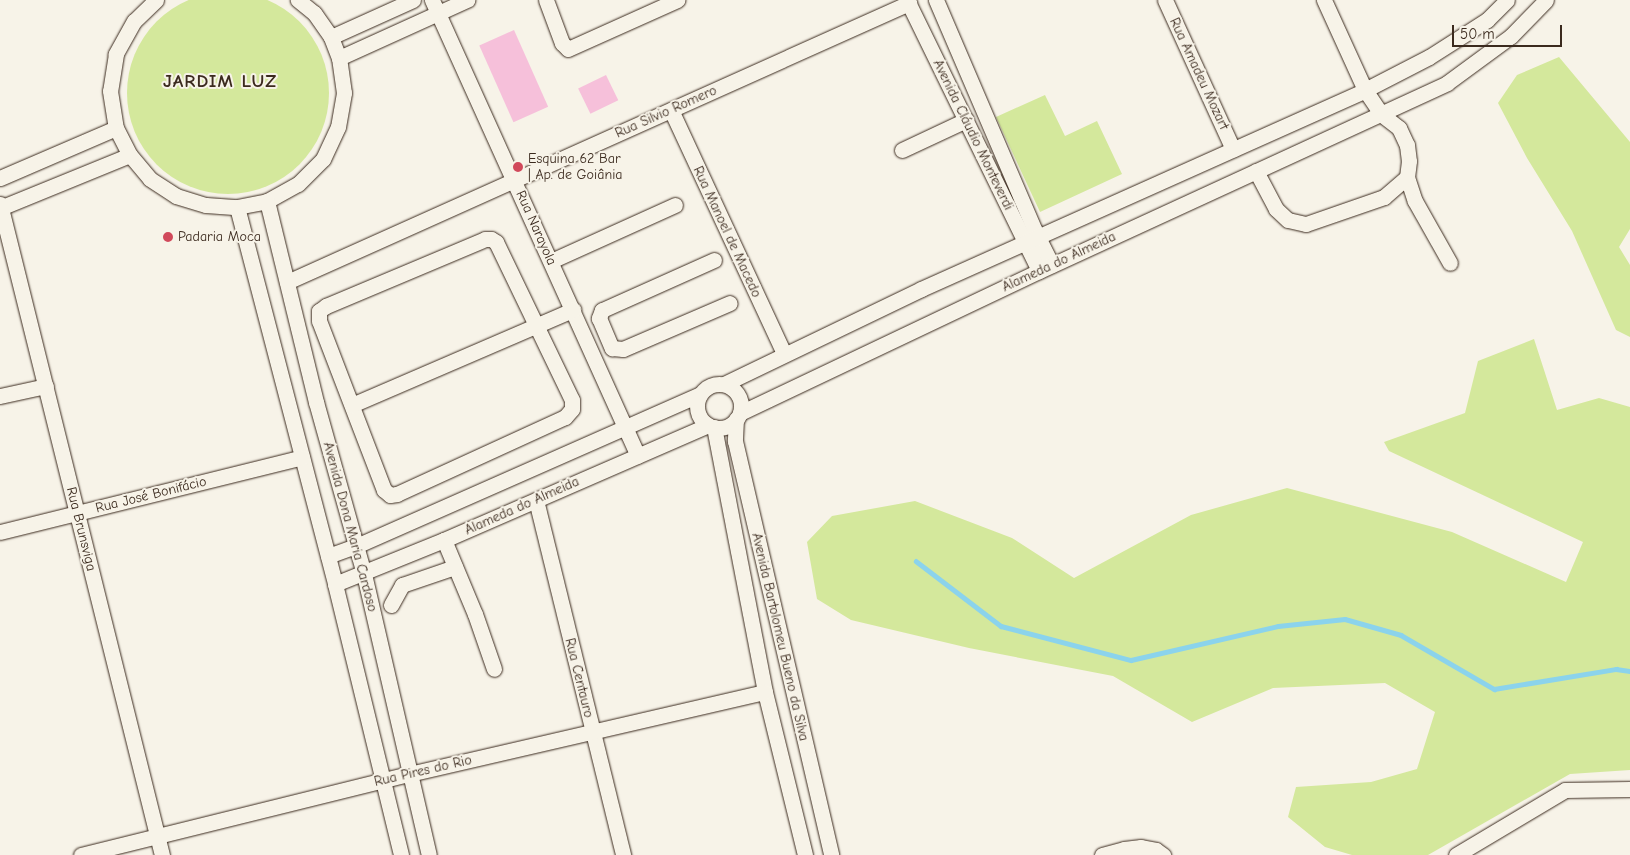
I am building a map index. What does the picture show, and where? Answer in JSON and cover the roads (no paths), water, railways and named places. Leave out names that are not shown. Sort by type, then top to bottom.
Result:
[{"type":"street","points":[[156,0],[134,21],[116,54],[110,91],[116,128],[130,156],[150,179],[176,196],[206,206],[237,207],[267,201],[298,184],[323,159],[338,127],[344,93],[339,58],[331,37],[314,13],[298,0]]},
{"type":"street","points":[[331,37],[413,0]]},
{"type":"street","points":[[339,58],[435,6],[467,0]]},
{"type":"street","points":[[546,0],[562,44],[568,49],[676,0]]},
{"type":"street","name":"Avenida Cláudio Monteverdi","points":[[936,0],[1031,240]]},
{"type":"street","name":"Rua Amadeu Mozart","points":[[1165,0],[1233,149]]},
{"type":"street","points":[[1324,0],[1365,90],[1381,114],[1399,128],[1407,145],[1409,161],[1407,177],[1415,201],[1450,263]]},
{"type":"street","points":[[328,556],[356,546],[699,395],[710,385],[724,384],[784,353],[1365,90],[1429,57],[1487,20],[1507,0]]},
{"type":"street","name":"Alameda do Almeida","points":[[738,416],[1046,268],[1447,83],[1511,36],[1546,0]]},
{"type":"street","name":"Avenida Cláudio Monteverdi","points":[[908,2],[966,120],[1046,268]]},
{"type":"street","name":"Rua Silvio Romero","points":[[287,282],[908,2]]},
{"type":"street","name":"Rua Narayola","points":[[435,6],[638,456]]},
{"type":"street","name":"Rua Manoel de Macedo","points":[[670,110],[784,353]]},
{"type":"street","points":[[902,150],[966,120]]},
{"type":"street","points":[[0,178],[116,128]]},
{"type":"street","points":[[1,206],[130,156]]},
{"type":"street","points":[[1256,171],[1276,209],[1288,220],[1306,224],[1384,197],[1407,177]]},
{"type":"street","name":"Avenida Dona Maria Cardoso","points":[[267,201],[316,402],[364,574],[429,855]]},
{"type":"street","points":[[551,261],[675,205]]},
{"type":"street","name":"Rua Brunsviga","points":[[1,206],[162,855]]},
{"type":"street","name":"Avenida Dona Maria Cardoso","points":[[237,207],[328,556],[401,855]]},
{"type":"street","points":[[492,238],[496,242],[537,327],[572,400],[569,413],[396,494],[390,495],[384,490],[318,321],[319,311],[326,306],[484,239],[492,238]]},
{"type":"street","points":[[714,260],[602,310],[599,318],[612,348],[623,349],[730,303]]},
{"type":"street","points":[[352,405],[573,310]]},
{"type":"street","points":[[587,341],[605,332]]},
{"type":"street","points":[[699,395],[696,406],[700,417],[711,426],[726,426],[738,416],[740,401],[735,390],[724,384]]},
{"type":"street","points":[[0,396],[46,386]]},
{"type":"street","name":"Avenida Bartolomeu Bueno da Silva","points":[[738,416],[735,441],[831,855]]},
{"type":"street","name":"Alameda do Almeida","points":[[335,584],[364,574],[711,426]]},
{"type":"street","name":"Avenida Bartolomeu Bueno da Silva","points":[[711,426],[765,692],[805,855]]},
{"type":"street","name":"Rua José Bonifácio","points":[[0,532],[302,457]]},
{"type":"street","name":"Rua Centauro","points":[[536,500],[623,855]]},
{"type":"street","points":[[444,540],[494,669]]},
{"type":"street","points":[[391,605],[402,585],[455,567]]},
{"type":"street","name":"Rua Pires do Rio","points":[[81,855],[409,774],[765,692]]},
{"type":"street","points":[[1456,855],[1565,790],[1630,789]]},
{"type":"street","points":[[1102,855],[1124,849],[1142,848],[1156,850],[1163,855]]},
{"type":"waterway","points":[[916,561],[1001,626],[1131,660],[1278,626],[1345,619],[1401,635],[1494,689],[1616,669],[1630,671]]},
{"type":"place","name":"Esquina 62 Bar | Ap. de Goiânia","points":[[518,167]]},
{"type":"place","name":"Padaria Moca","points":[[168,237]]},
{"type":"district","name":"JARDIM LUZ","points":[[220,82]]}]
